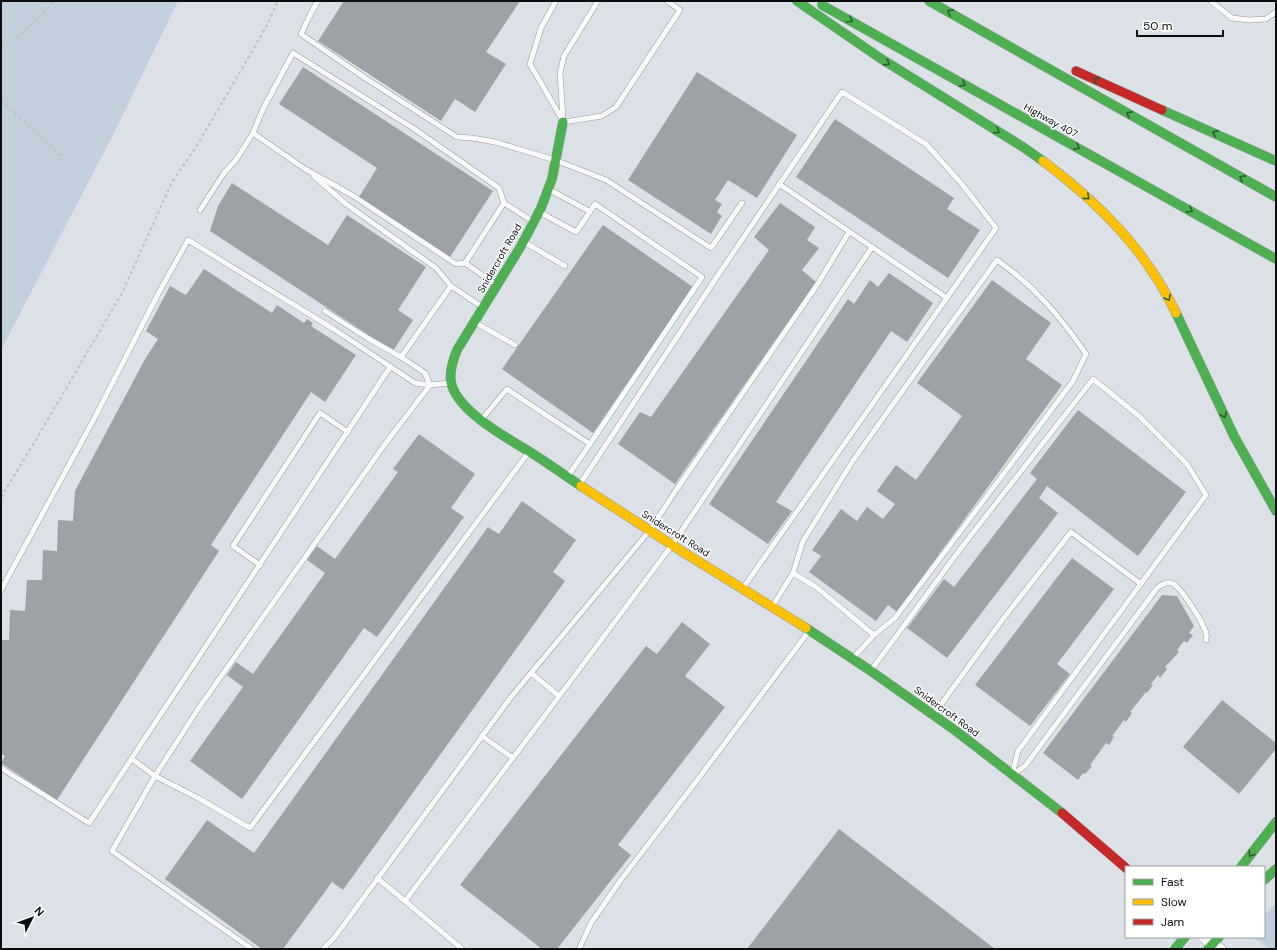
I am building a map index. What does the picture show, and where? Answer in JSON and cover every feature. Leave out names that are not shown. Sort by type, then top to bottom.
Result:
[{"type":"main road","points":[[797,1],[904,73],[1023,147],[1068,180],[1101,209],[1129,239],[1153,272],[1172,305],[1234,436],[1276,511]]},
{"type":"main road","name":"Highway 407","points":[[816,1],[1276,259]]},
{"type":"main road","points":[[929,1],[1276,197]]},
{"type":"main road","points":[[970,24],[1276,161]]},
{"type":"main road","name":"Snidercroft Road","points":[[563,122],[552,179],[539,212],[523,242],[457,350],[454,359],[451,383],[458,397],[488,426],[530,451],[579,485],[742,589],[810,630],[934,715],[1052,804],[1125,867]]},
{"type":"main road","points":[[1242,866],[1276,822]]},
{"type":"main road","points":[[1265,879],[1276,864]]},
{"type":"main road","points":[[1265,879],[1276,869]]},
{"type":"main road","points":[[1175,949],[1184,938]]},
{"type":"street","points":[[1204,938],[1215,946]]},
{"type":"lane","points":[[318,1],[301,34],[365,78],[457,137],[495,142],[555,160],[606,180],[712,248],[742,203]]},
{"type":"lane","points":[[556,1],[541,28],[530,64],[563,122]]},
{"type":"lane","points":[[563,122],[560,73],[564,56],[598,1]]},
{"type":"lane","points":[[563,122],[602,116],[616,107],[680,10],[666,1]]},
{"type":"lane","points":[[1211,1],[1232,18],[1249,20],[1266,19],[1276,12]]},
{"type":"lane","points":[[200,210],[224,173],[236,160],[253,133],[263,109],[293,53],[413,128],[499,188],[504,203],[533,222]]},
{"type":"lane","points":[[579,485],[720,272],[842,92],[926,144],[961,183],[996,228],[742,589]]},
{"type":"lane","points":[[253,133],[305,169],[352,195],[456,264],[465,263],[496,286]]},
{"type":"lane","points":[[305,169],[346,204],[436,268],[451,286],[483,308]]},
{"type":"lane","points":[[779,184],[947,298]]},
{"type":"lane","points":[[548,188],[590,211]]},
{"type":"lane","points":[[465,263],[504,203]]},
{"type":"lane","points":[[539,212],[576,232],[595,204],[702,278],[567,477]]},
{"type":"lane","points":[[323,949],[334,938],[482,736],[531,673],[650,530],[816,285],[849,232]]},
{"type":"lane","points":[[1,590],[95,417],[158,294],[188,240],[332,328],[415,383],[430,385],[451,383]]},
{"type":"lane","points":[[523,242],[565,266]]},
{"type":"lane","points":[[405,901],[672,544],[872,247]]},
{"type":"lane","points":[[772,607],[793,573],[803,541],[852,462],[922,362],[997,260],[1025,281],[1052,308],[1086,354],[1073,381],[895,618],[874,635],[852,659]]},
{"type":"lane","points":[[401,357],[451,286]]},
{"type":"lane","points":[[325,311],[425,373],[430,385]]},
{"type":"lane","points":[[474,322],[515,345]]},
{"type":"lane","points":[[1,768],[89,823],[390,367]]},
{"type":"lane","points":[[871,671],[961,548],[1093,379],[1139,416],[1187,464],[1206,495],[1018,751],[1013,774]]},
{"type":"lane","points":[[252,949],[112,851],[156,776],[198,709],[384,444],[430,385]]},
{"type":"lane","points":[[481,420],[507,389],[590,444]]},
{"type":"lane","points":[[260,565],[233,546],[320,413],[348,432]]},
{"type":"lane","points":[[132,759],[156,776],[250,828],[530,451]]},
{"type":"lane","points":[[934,715],[1003,619],[1071,532],[1141,584]]},
{"type":"lane","points":[[793,573],[816,587],[874,635]]},
{"type":"lane","points":[[1013,774],[1025,766],[1157,588],[1163,584],[1172,583],[1180,589],[1191,605],[1206,633],[1206,640]]},
{"type":"lane","points":[[579,949],[591,923],[620,881],[810,630]]},
{"type":"lane","points":[[531,673],[559,696]]},
{"type":"lane","points":[[482,736],[513,758]]},
{"type":"lane","points":[[377,878],[462,949]]},
{"type":"path","points":[[1,46],[13,41],[54,1]]},
{"type":"path","points":[[1,497],[122,293],[172,182],[196,147],[233,84],[266,27],[278,1]]},
{"type":"path","points":[[1,101],[58,156],[61,157],[60,162]]},
{"type":"shaded area","points":[[1,1],[178,1],[113,135],[1,350]]},
{"type":"shaded area","points":[[1276,903],[1276,949],[1270,949],[1254,938],[1265,938],[1265,914]]},
{"type":"building","points":[[344,1],[520,1],[486,52],[506,64],[475,112],[455,99],[441,121],[318,41]]},
{"type":"building","points":[[303,67],[493,191],[450,257],[359,197],[377,168],[279,104]]},
{"type":"building","points":[[697,72],[797,135],[757,198],[728,180],[715,200],[722,204],[717,212],[722,216],[711,234],[628,180]]},
{"type":"building","points":[[835,119],[954,198],[947,209],[980,230],[948,278],[796,177]]},
{"type":"building","points":[[232,183],[328,245],[347,215],[426,267],[398,310],[413,320],[393,351],[210,231],[218,206]]},
{"type":"building","points":[[780,203],[815,227],[807,240],[819,248],[802,270],[816,282],[675,484],[618,444],[640,412],[651,417],[769,250],[754,237]]},
{"type":"building","points":[[603,225],[693,287],[593,433],[502,369]]},
{"type":"building","points":[[204,269],[272,313],[277,305],[304,323],[307,319],[313,323],[311,326],[356,355],[325,402],[311,392],[211,545],[219,551],[57,800],[1,763],[5,756],[1,754],[1,640],[9,640],[10,610],[25,611],[27,580],[42,580],[43,550],[57,551],[58,520],[73,521],[75,491],[145,359],[158,339],[146,331],[170,286],[186,295]]},
{"type":"building","points":[[889,273],[933,303],[907,342],[891,331],[776,502],[792,511],[768,544],[709,504],[848,299],[854,304],[870,280],[878,287]]},
{"type":"building","points":[[992,280],[1051,323],[1026,359],[1062,385],[897,612],[888,605],[876,621],[809,572],[821,556],[812,550],[841,509],[857,521],[867,507],[883,519],[895,504],[877,491],[896,465],[916,480],[962,416],[917,383]]},
{"type":"building","points":[[1078,410],[1186,492],[1138,556],[1047,486],[1039,498],[1058,513],[947,658],[907,628],[944,579],[954,587],[1037,479],[1030,473]]},
{"type":"building","points":[[419,434],[475,474],[451,508],[464,517],[377,637],[364,628],[242,799],[190,761],[243,687],[227,675],[236,662],[253,674],[325,573],[307,560],[317,546],[335,559],[398,472],[393,469]]},
{"type":"building","points":[[522,501],[576,540],[553,572],[565,581],[343,890],[332,882],[283,949],[262,949],[165,879],[207,820],[254,853],[488,527],[499,534]]},
{"type":"building","points":[[1072,558],[1114,589],[1057,664],[1070,674],[1030,726],[975,685]]},
{"type":"building","points":[[1162,595],[1177,596],[1194,626],[1189,633],[1193,635],[1187,643],[1184,641],[1177,650],[1179,652],[1165,667],[1167,669],[1160,678],[1158,675],[1151,684],[1153,685],[1147,693],[1146,692],[1130,712],[1132,713],[1126,722],[1124,720],[1112,736],[1114,737],[1109,745],[1106,743],[1090,765],[1092,766],[1085,774],[1083,773],[1078,780],[1043,753]]},
{"type":"building","points":[[682,622],[710,644],[685,676],[725,707],[618,845],[631,855],[557,949],[542,949],[460,885],[646,646],[657,654]]},
{"type":"building","points":[[1222,700],[1276,743],[1276,749],[1239,794],[1183,747]]},
{"type":"building","points":[[839,829],[995,949],[747,949]]},
{"type":"traffic: fast","points":[[797,1],[880,58],[1043,161]]},
{"type":"traffic: fast","points":[[929,1],[1276,197]]},
{"type":"traffic: fast","points":[[822,5],[1276,259]]},
{"type":"traffic: fast","points":[[1162,110],[1276,161]]},
{"type":"traffic: fast","points":[[563,122],[552,179],[541,208],[521,246],[457,350],[451,372],[451,382],[457,396],[465,406],[486,424],[581,486]]},
{"type":"traffic: fast","points":[[1176,313],[1234,436],[1276,511]]},
{"type":"traffic: fast","points":[[806,628],[868,669],[956,731],[1062,813]]},
{"type":"traffic: fast","points":[[1242,866],[1276,822]]},
{"type":"traffic: fast","points":[[1265,879],[1276,869]]},
{"type":"traffic: fast","points":[[1175,949],[1184,938]]},
{"type":"traffic: fast","points":[[1208,949],[1218,938]]},
{"type":"traffic: slow","points":[[1043,161],[1064,177],[1102,211],[1136,248],[1164,290],[1176,313]]},
{"type":"traffic: slow","points":[[581,486],[683,552],[806,628]]},
{"type":"traffic: jam","points":[[1076,71],[1162,110]]},
{"type":"traffic: jam","points":[[1062,813],[1125,867]]}]
